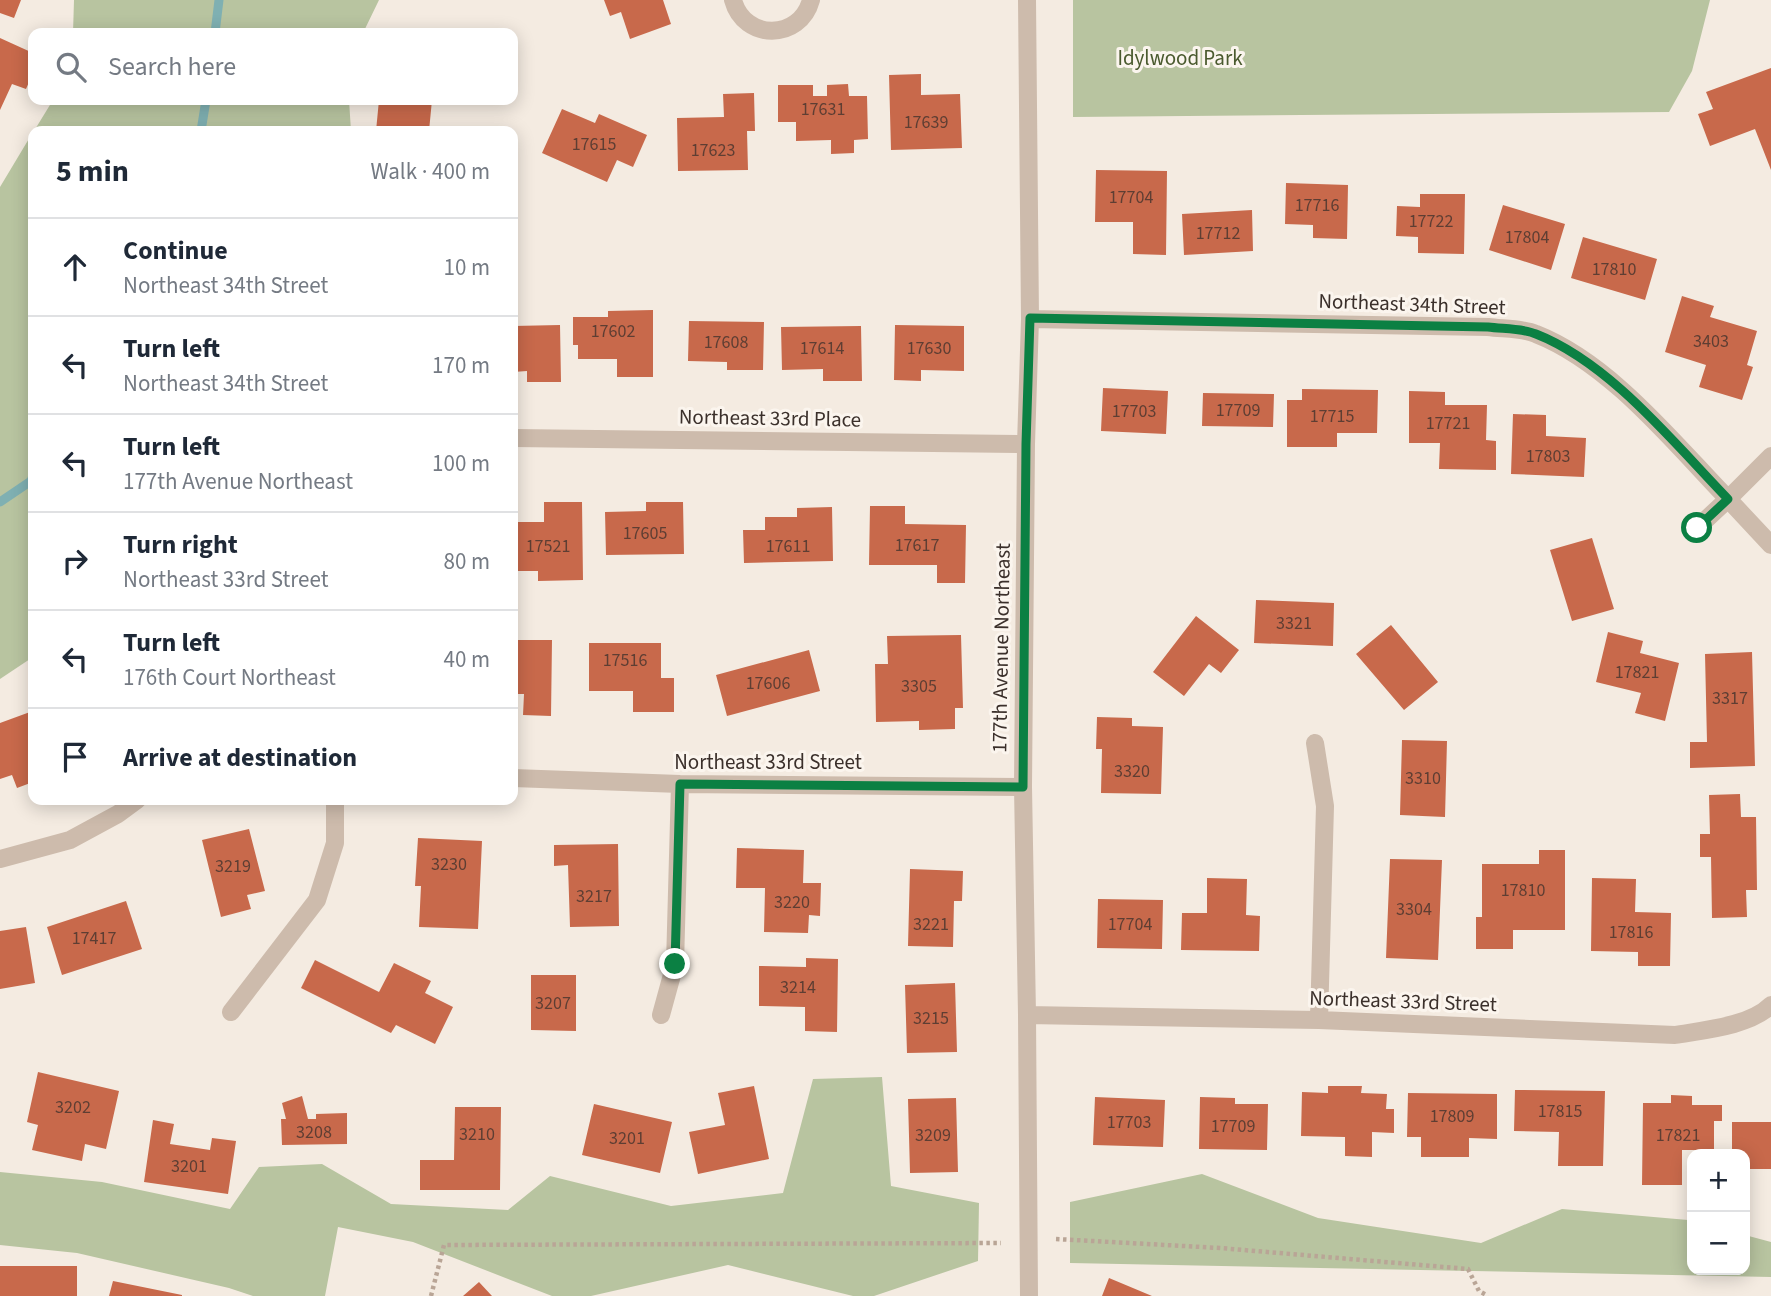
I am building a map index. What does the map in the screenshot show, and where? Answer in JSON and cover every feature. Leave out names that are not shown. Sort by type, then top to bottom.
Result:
[{"type":"street","points":[[733,0],[739,15],[748,24],[759,30],[772,32],[795,24],[804,15],[811,0]]},
{"type":"street","name":"177th Avenue Northeast","points":[[1027,0],[1030,318],[1026,444],[1023,787],[1029,1296]]},
{"type":"street","name":"Northeast 34th Street","points":[[1030,318],[1488,327],[1534,332],[1581,357],[1620,388],[1771,545]]},
{"type":"street","name":"Northeast 33rd Place","points":[[518,438],[1026,444]]},
{"type":"street","points":[[1697,528],[1771,456]]},
{"type":"street","points":[[1315,743],[1325,806],[1319,1020]]},
{"type":"street","name":"Northeast 33rd Street","points":[[518,778],[680,784],[1023,787]]},
{"type":"street","points":[[661,1015],[675,964],[680,784]]},
{"type":"street","points":[[0,859],[70,840],[130,805]]},
{"type":"street","points":[[231,1012],[317,900],[335,843],[335,805]]},
{"type":"street","name":"Northeast 33rd Street","points":[[1027,1015],[1319,1020],[1675,1035],[1727,1026],[1764,1012],[1771,1005]]},
{"type":"path","points":[[1056,1239],[1220,1248],[1468,1269],[1479,1291],[1488,1296]]},
{"type":"path","points":[[431,1296],[444,1245],[1001,1243]]},
{"type":"green space","points":[[74,0],[379,0],[365,28],[73,28]]},
{"type":"green space","name":"Idylwood Park","points":[[1073,0],[1710,0],[1692,71],[1669,112],[1073,117]]},
{"type":"green space","points":[[50,105],[349,105],[351,126],[37,126]]},
{"type":"green space","points":[[28,140],[28,660],[0,679],[0,187]]},
{"type":"green space","points":[[882,1077],[891,1186],[979,1203],[978,1261],[874,1296],[853,1296],[728,1265],[591,1296],[552,1296],[413,1242],[338,1227],[325,1296],[253,1296],[77,1253],[0,1245],[0,1172],[102,1182],[230,1209],[259,1167],[322,1164],[391,1204],[508,1210],[550,1176],[671,1206],[783,1193],[813,1079]]},
{"type":"green space","points":[[1202,1174],[1318,1218],[1481,1243],[1562,1209],[1687,1220],[1687,1275],[1750,1275],[1750,1236],[1771,1242],[1771,1277],[1070,1263],[1070,1202]]},
{"type":"building","points":[[0,0],[21,0],[14,18],[0,13]]},
{"type":"building","points":[[604,0],[663,0],[671,24],[630,39],[621,12],[610,16]]},
{"type":"building","points":[[0,38],[28,51],[28,84],[26,89],[12,84],[0,110]]},
{"type":"building","points":[[1771,68],[1771,170],[1755,129],[1710,146],[1698,114],[1713,109],[1706,92]]},
{"type":"building","points":[[921,74],[921,95],[960,94],[962,148],[891,150],[889,75]]},
{"type":"building","points":[[848,84],[849,96],[867,96],[868,139],[854,140],[854,153],[831,154],[831,140],[796,141],[796,122],[778,122],[778,85],[813,85],[813,96],[827,96],[827,85]]},
{"type":"building","points":[[754,93],[755,131],[747,131],[748,170],[678,171],[677,118],[724,117],[723,94]]},
{"type":"building","points":[[379,105],[432,105],[429,126],[376,126]]},
{"type":"building","points":[[562,109],[595,123],[599,114],[647,135],[633,167],[617,160],[607,182],[542,153]]},
{"type":"building","points":[[1096,170],[1167,171],[1166,255],[1133,254],[1133,222],[1095,222]]},
{"type":"building","points":[[1286,183],[1348,185],[1347,239],[1313,238],[1313,225],[1285,224]]},
{"type":"building","points":[[1420,194],[1465,194],[1464,254],[1418,253],[1418,237],[1396,236],[1397,206],[1420,207]]},
{"type":"building","points":[[1503,205],[1565,224],[1551,270],[1489,250]]},
{"type":"building","points":[[1252,210],[1253,251],[1184,255],[1182,214]]},
{"type":"building","points":[[1583,237],[1657,259],[1645,300],[1571,278]]},
{"type":"building","points":[[1682,296],[1714,306],[1710,317],[1757,331],[1747,365],[1753,367],[1742,400],[1699,387],[1706,365],[1665,352]]},
{"type":"building","points":[[653,310],[653,377],[617,377],[617,359],[578,359],[578,345],[573,345],[573,317],[608,317],[608,311]]},
{"type":"building","points":[[689,321],[764,322],[763,370],[727,370],[727,362],[688,361]]},
{"type":"building","points":[[560,325],[561,382],[527,382],[527,371],[518,372],[518,326]]},
{"type":"building","points":[[895,325],[964,326],[964,371],[921,370],[921,381],[894,380]]},
{"type":"building","points":[[861,326],[862,381],[823,381],[823,369],[782,370],[781,327]]},
{"type":"building","points":[[1103,388],[1168,391],[1166,434],[1101,431]]},
{"type":"building","points":[[1302,389],[1378,390],[1377,433],[1337,433],[1337,447],[1287,447],[1287,400],[1302,400]]},
{"type":"building","points":[[1409,391],[1445,392],[1445,405],[1487,405],[1486,440],[1496,441],[1496,470],[1439,469],[1440,443],[1409,443]]},
{"type":"building","points":[[1203,393],[1274,394],[1273,427],[1202,426]]},
{"type":"building","points":[[1513,414],[1546,415],[1546,436],[1586,438],[1584,477],[1511,474]]},
{"type":"building","points":[[544,502],[582,502],[583,580],[538,581],[538,571],[518,571],[518,522],[544,522]]},
{"type":"building","points":[[646,502],[683,502],[684,554],[606,555],[605,512],[646,511]]},
{"type":"building","points":[[870,506],[905,506],[905,524],[966,525],[965,583],[937,583],[937,565],[869,565]]},
{"type":"building","points":[[832,507],[833,561],[744,563],[743,530],[765,530],[765,517],[797,517],[797,508]]},
{"type":"building","points":[[1592,538],[1614,609],[1572,621],[1550,550]]},
{"type":"building","points":[[1256,600],[1334,603],[1333,646],[1254,643]]},
{"type":"building","points":[[1196,616],[1239,650],[1221,673],[1209,664],[1184,696],[1153,672]]},
{"type":"building","points":[[1391,625],[1438,682],[1404,710],[1356,654]]},
{"type":"building","points":[[1608,632],[1643,641],[1640,653],[1679,663],[1665,721],[1635,713],[1641,693],[1596,682]]},
{"type":"building","points":[[961,635],[963,708],[955,708],[955,729],[919,730],[919,721],[876,722],[875,664],[888,664],[887,636]]},
{"type":"building","points":[[518,640],[552,640],[551,716],[523,715],[524,694],[518,694]]},
{"type":"building","points":[[589,643],[661,643],[661,678],[674,678],[674,712],[633,712],[633,691],[589,691]]},
{"type":"building","points":[[809,650],[820,691],[727,716],[716,675]]},
{"type":"building","points":[[1752,652],[1755,766],[1690,768],[1690,742],[1707,742],[1705,654]]},
{"type":"building","points":[[28,713],[28,784],[17,788],[12,775],[0,779],[0,723]]},
{"type":"building","points":[[1097,717],[1132,718],[1132,726],[1163,727],[1161,794],[1101,793],[1102,749],[1096,749]]},
{"type":"building","points":[[1402,740],[1447,741],[1445,817],[1400,815]]},
{"type":"building","points":[[1740,794],[1741,817],[1756,817],[1757,890],[1746,890],[1747,917],[1712,918],[1711,857],[1700,857],[1700,834],[1710,834],[1709,795]]},
{"type":"building","points":[[249,829],[265,891],[247,895],[251,909],[221,917],[202,840]]},
{"type":"building","points":[[418,838],[482,841],[478,929],[419,927],[421,886],[415,886]]},
{"type":"building","points":[[618,844],[619,926],[570,927],[568,865],[554,866],[554,845]]},
{"type":"building","points":[[737,848],[804,850],[803,883],[821,883],[820,916],[809,915],[808,933],[764,932],[765,888],[736,888]]},
{"type":"building","points":[[1539,850],[1565,850],[1565,930],[1513,930],[1513,949],[1476,949],[1476,917],[1482,917],[1482,864],[1539,864]]},
{"type":"building","points":[[1390,859],[1442,860],[1438,960],[1386,958]]},
{"type":"building","points":[[910,869],[963,871],[962,901],[954,901],[953,947],[908,946]]},
{"type":"building","points":[[1207,878],[1247,879],[1246,915],[1260,916],[1259,951],[1181,950],[1182,913],[1207,913]]},
{"type":"building","points":[[1592,878],[1636,879],[1635,912],[1671,913],[1670,966],[1638,966],[1638,952],[1591,951]]},
{"type":"building","points":[[1098,899],[1163,900],[1162,949],[1097,948]]},
{"type":"building","points":[[126,901],[142,949],[62,975],[47,927]]},
{"type":"building","points":[[26,927],[35,983],[0,989],[0,931]]},
{"type":"building","points":[[806,958],[838,959],[837,1032],[805,1031],[805,1007],[759,1006],[759,966],[806,967]]},
{"type":"building","points":[[315,960],[379,992],[394,963],[431,981],[425,993],[453,1007],[435,1044],[396,1025],[391,1033],[301,988]]},
{"type":"building","points":[[531,975],[576,975],[576,1031],[531,1030]]},
{"type":"building","points":[[955,983],[957,1052],[907,1053],[905,985]]},
{"type":"building","points":[[38,1072],[119,1091],[106,1149],[85,1144],[82,1161],[32,1150],[38,1125],[27,1122]]},
{"type":"building","points":[[754,1086],[769,1159],[698,1174],[689,1132],[725,1125],[718,1093]]},
{"type":"building","points":[[1328,1086],[1362,1086],[1361,1093],[1387,1094],[1386,1109],[1394,1109],[1394,1133],[1372,1132],[1372,1157],[1345,1156],[1345,1137],[1301,1136],[1302,1092],[1328,1093]]},
{"type":"building","points":[[1515,1090],[1605,1091],[1603,1166],[1558,1166],[1559,1132],[1514,1131]]},
{"type":"building","points":[[1408,1093],[1497,1094],[1497,1139],[1469,1138],[1469,1157],[1421,1157],[1421,1137],[1407,1137]]},
{"type":"building","points":[[1671,1095],[1692,1096],[1692,1105],[1722,1105],[1722,1121],[1714,1121],[1714,1149],[1682,1150],[1682,1185],[1642,1185],[1643,1103],[1671,1103]]},
{"type":"building","points":[[302,1096],[308,1119],[316,1119],[316,1114],[347,1113],[347,1144],[282,1145],[281,1119],[286,1119],[282,1103]]},
{"type":"building","points":[[1095,1097],[1165,1100],[1163,1147],[1093,1145]]},
{"type":"building","points":[[1200,1097],[1235,1098],[1235,1104],[1268,1104],[1267,1150],[1199,1149]]},
{"type":"building","points":[[956,1098],[958,1172],[910,1173],[908,1099]]},
{"type":"building","points":[[594,1104],[672,1122],[660,1173],[582,1155]]},
{"type":"building","points":[[455,1107],[501,1107],[500,1190],[420,1190],[420,1160],[454,1160]]},
{"type":"building","points":[[153,1120],[174,1124],[170,1144],[210,1150],[212,1138],[236,1141],[228,1194],[144,1182]]},
{"type":"building","points":[[1732,1122],[1771,1122],[1771,1169],[1750,1169],[1750,1149],[1732,1149]]},
{"type":"building","points":[[0,1266],[77,1266],[77,1296],[0,1296]]},
{"type":"building","points":[[1109,1278],[1152,1296],[1102,1296]]},
{"type":"building","points":[[113,1281],[182,1295],[182,1296],[109,1296]]},
{"type":"building","points":[[479,1282],[492,1296],[463,1296]]},
{"type":"waterway","points":[[216,28],[219,0]]},
{"type":"waterway","points":[[202,126],[205,105]]},
{"type":"waterway","points":[[0,502],[28,483]]},
{"type":"route","points":[[675,964],[680,784],[1023,787],[1026,444],[1030,318],[1488,327],[1534,332],[1581,357],[1620,388],[1728,499],[1697,528]]}]
